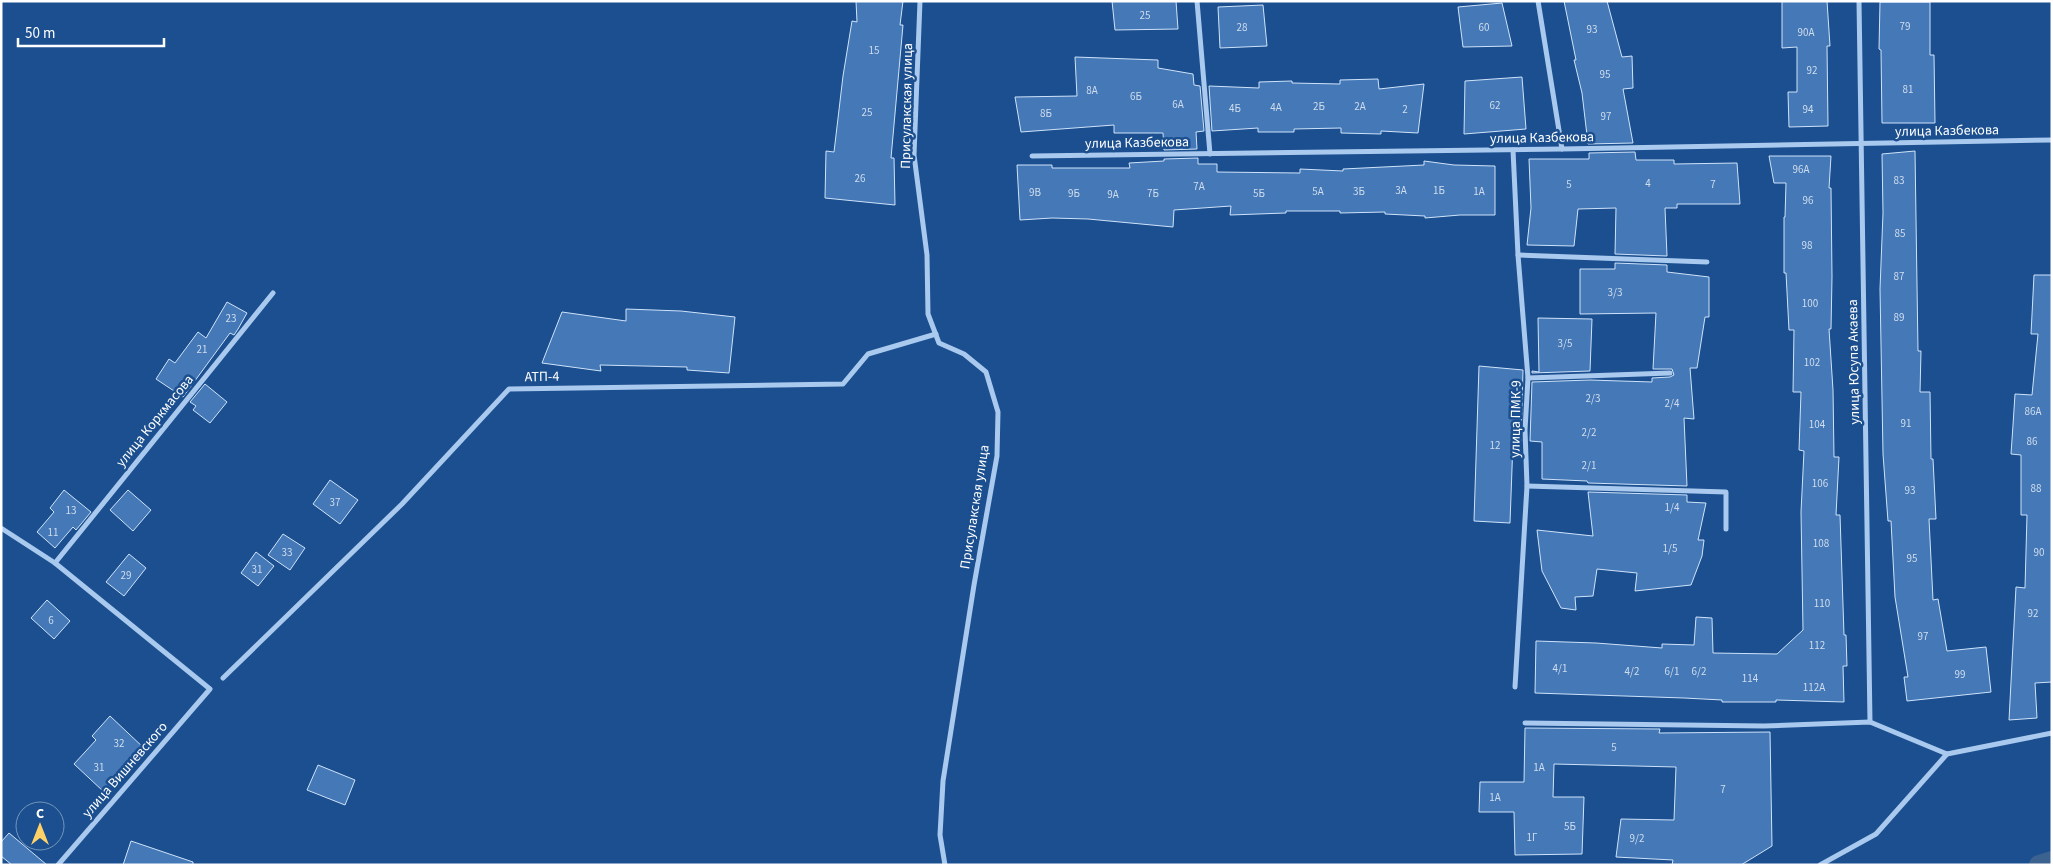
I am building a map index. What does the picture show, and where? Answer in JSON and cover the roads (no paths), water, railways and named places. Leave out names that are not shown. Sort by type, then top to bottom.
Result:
[{"type":"street","name":"Присулакская улица","points":[[920,1],[914,155],[927,255],[928,314],[939,343],[964,354],[986,372],[998,412],[997,456],[974,585],[943,781],[940,836],[945,865]]},
{"type":"street","points":[[1198,1],[1210,154]]},
{"type":"street","points":[[1538,1],[1562,150]]},
{"type":"street","name":"улица Юсупа Акаева","points":[[1859,1],[1870,722]]},
{"type":"street","name":"улица Казбекова","points":[[1032,156],[1562,150],[2052,140]]},
{"type":"street","name":"улица ПМК-9","points":[[1513,150],[1518,255],[1528,378],[1525,430],[1527,486],[1515,687]]},
{"type":"street","points":[[1518,255],[1707,262]]},
{"type":"street","name":"улица Коркмасова","points":[[54,564],[273,293]]},
{"type":"street","name":"АТП-4","points":[[223,678],[402,504],[509,389],[843,384],[868,354],[936,334]]},
{"type":"street","points":[[1528,378],[1670,373]]},
{"type":"street","points":[[1527,486],[1726,492],[1726,529]]},
{"type":"street","points":[[1,528],[54,564]]},
{"type":"street","name":"улица Вишневского","points":[[54,564],[210,689],[58,865]]},
{"type":"street","points":[[1525,723],[1764,726],[1870,722],[1947,754],[2052,733]]},
{"type":"street","points":[[1820,865],[1876,834],[1947,754]]},
{"type":"waterway","points":[[2039,865],[2052,861]]}]
